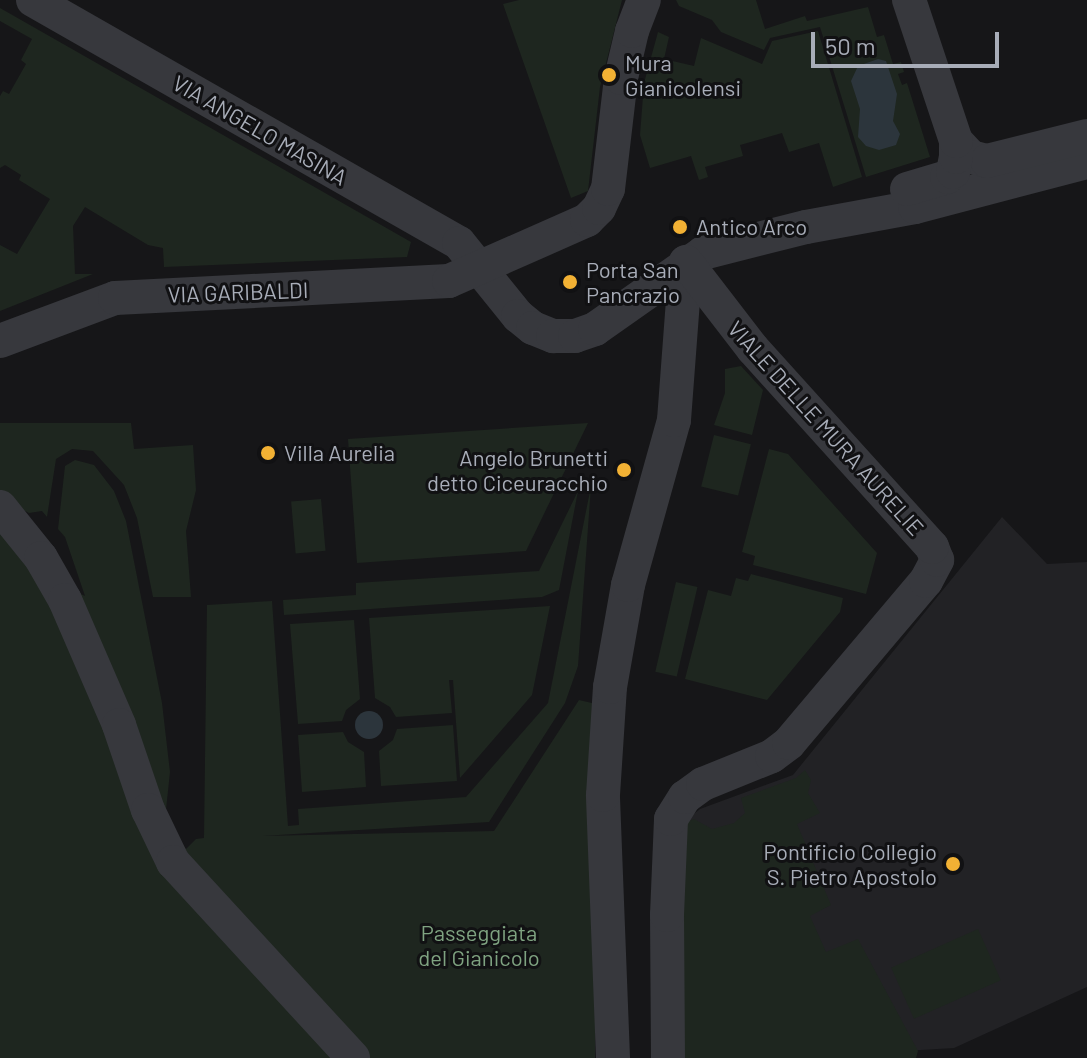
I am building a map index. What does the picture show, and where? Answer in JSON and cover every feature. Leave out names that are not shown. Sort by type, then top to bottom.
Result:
[{"type":"street","name":"VIA ANGELO MASINA","points":[[33,0],[459,243],[518,316],[547,335],[582,335],[610,319],[686,262],[725,247],[806,227]]},
{"type":"street","name":"VIA GARIBALDI","points":[[0,341],[115,298],[449,281],[574,226],[594,214],[608,189],[615,115],[627,49],[644,0]]},
{"type":"street","points":[[806,227],[947,177],[956,165],[956,141],[909,0]]},
{"type":"street","points":[[956,141],[971,157],[987,161],[1087,136]]},
{"type":"street","points":[[1027,178],[1050,163],[1087,150]]},
{"type":"street","points":[[806,227],[915,207],[1087,162]]},
{"type":"street","points":[[613,1058],[603,795],[610,687],[628,585],[674,420],[686,262]]},
{"type":"street","name":"VIALE DELLE MURA AURELIE","points":[[668,1058],[667,915],[671,819],[685,797],[703,784],[780,751],[917,593],[937,560],[932,547],[753,349],[686,262]]},
{"type":"street","points":[[0,507],[41,558],[65,600],[119,725],[148,810],[173,862],[353,1058]]},
{"type":"shaded area","points":[[878,59],[886,61],[897,94],[893,121],[900,134],[896,145],[879,150],[866,146],[858,137],[860,109],[851,81],[858,66]]},
{"type":"shaded area","points":[[1002,517],[1047,564],[1087,562],[1087,987],[954,1048],[788,1058],[685,821],[700,809],[793,775]]},
{"type":"shaded area","points":[[369,711],[379,715],[383,725],[379,735],[369,739],[359,735],[355,725],[359,715]]},
{"type":"green space","points":[[519,0],[622,0],[600,87],[588,191],[571,198],[503,4]]},
{"type":"green space","points":[[676,0],[756,0],[765,29],[805,16],[807,21],[868,7],[877,37],[884,35],[893,64],[901,62],[904,72],[898,74],[902,85],[907,83],[930,157],[866,177],[820,27],[770,38],[764,50],[721,32],[712,20],[679,6]]},
{"type":"green space","points":[[0,8],[411,242],[407,257],[164,267],[163,248],[148,245],[85,207],[73,226],[75,274],[93,274],[0,311],[0,245],[17,254],[50,199],[19,180],[21,175],[5,165],[0,168],[0,96],[3,91],[9,94],[26,64],[21,60],[32,39],[0,21]]},
{"type":"green space","points":[[818,31],[862,177],[833,187],[819,143],[789,152],[782,133],[740,145],[743,156],[705,167],[708,177],[699,180],[691,156],[650,168],[640,135],[644,83],[658,32],[669,37],[664,59],[694,66],[701,38],[762,64],[772,41]]},
{"type":"green space","points":[[741,366],[763,390],[752,435],[714,425],[725,393],[725,369]]},
{"type":"green space","points":[[0,423],[131,423],[134,449],[193,445],[196,490],[186,531],[191,597],[153,597],[137,518],[124,485],[93,451],[72,449],[56,459],[47,517],[42,511],[29,513],[5,500],[0,494]]},
{"type":"green space","points":[[588,423],[526,551],[357,563],[348,439]]},
{"type":"green space","points":[[714,435],[751,444],[738,496],[701,486]]},
{"type":"green space","points":[[769,449],[788,454],[877,553],[866,594],[753,565],[755,556],[742,552]]},
{"type":"green space","name":"Passeggiata del Gianicolo","points":[[75,460],[94,465],[114,491],[126,521],[162,703],[170,772],[165,819],[186,849],[196,839],[204,838],[207,605],[272,601],[288,826],[299,825],[298,809],[466,797],[548,703],[591,486],[578,666],[565,703],[489,822],[262,836],[494,831],[579,700],[596,704],[595,1058],[0,1058],[0,524],[43,576],[85,596],[65,537],[58,529],[65,466]]},
{"type":"green space","points":[[578,491],[559,590],[542,597],[284,615],[283,600],[356,595],[356,583],[539,571]]},
{"type":"green space","points":[[321,499],[326,551],[296,553],[291,502]]},
{"type":"green space","points":[[751,574],[843,598],[840,612],[767,700],[685,679],[708,590],[731,596],[736,578],[748,581]]},
{"type":"green space","points":[[676,582],[697,587],[677,677],[655,672]]},
{"type":"green space","points":[[550,606],[532,695],[460,778],[453,680],[449,680],[452,713],[396,717],[390,707],[375,698],[369,618]]},
{"type":"green space","points":[[354,620],[360,699],[346,710],[342,721],[298,724],[290,624]]},
{"type":"green space","points":[[453,725],[457,781],[381,786],[379,751],[393,740],[397,729]]},
{"type":"green space","points":[[343,732],[348,742],[364,752],[366,787],[302,792],[298,735]]},
{"type":"green space","points":[[805,770],[811,780],[808,793],[820,813],[797,824],[831,905],[810,916],[826,952],[858,939],[918,1051],[916,1058],[682,1058],[684,823],[694,819],[712,829],[734,823],[745,813],[741,798],[796,778]]},
{"type":"green space","points":[[978,929],[1001,980],[914,1019],[891,968]]},
{"type":"place","name":"Mura Gianicolensi","points":[[609,75]]},
{"type":"place","name":"Antico Arco","points":[[680,227]]},
{"type":"place","name":"Porta San Pancrazio","points":[[570,282]]},
{"type":"place","name":"Villa Aurelia","points":[[268,453]]},
{"type":"place","name":"Angelo Brunetti detto Ciceuracchio","points":[[624,470]]},
{"type":"place","name":"Pontificio Collegio S. Pietro Apostolo","points":[[953,864]]}]
